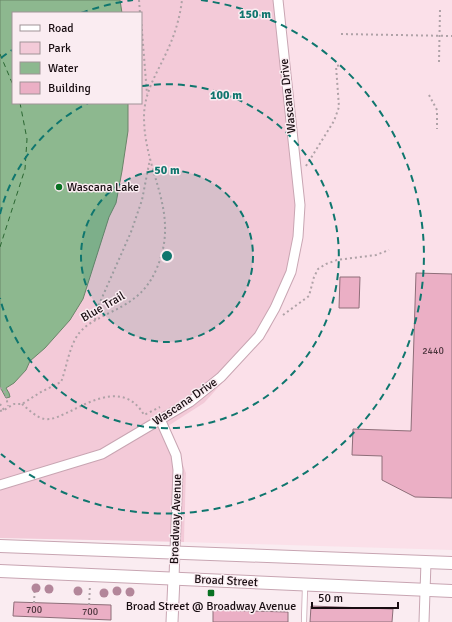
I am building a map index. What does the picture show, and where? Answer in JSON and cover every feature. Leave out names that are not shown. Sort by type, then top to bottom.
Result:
[{"type":"main road","points":[[0,546],[452,563]]},
{"type":"main road","name":"Broad Street","points":[[0,571],[452,591]]},
{"type":"street","name":"Wascana Drive","points":[[0,485],[102,454],[190,402],[221,377],[259,336],[274,308],[290,272],[298,238],[300,205],[278,0]]},
{"type":"street","name":"Broadway Avenue","points":[[160,419],[176,455],[178,470],[172,622]]},
{"type":"street","points":[[424,622],[426,562]]},
{"type":"lane","points":[[304,622],[305,584]]},
{"type":"path","points":[[139,0],[140,12]]},
{"type":"path","name":"Blue Trail","points":[[8,406],[22,404],[61,382],[75,339],[80,332],[95,320],[129,304],[137,297],[149,283],[161,259],[164,246],[165,222],[163,204],[150,157],[144,116],[151,82],[174,37],[182,0]]},
{"type":"path","points":[[439,62],[440,10]]},
{"type":"path","points":[[142,33],[147,97]]},
{"type":"path","points":[[341,34],[452,36]]},
{"type":"path","points":[[296,170],[306,166],[334,121],[339,108],[336,66],[342,64]]},
{"type":"path","points":[[429,95],[437,110],[437,129]]},
{"type":"path","points":[[95,320],[97,309],[131,232],[142,200],[150,157]]},
{"type":"path","points":[[268,319],[275,321],[309,296],[314,277],[318,269],[326,264],[337,260],[376,255],[389,250]]},
{"type":"path","points":[[0,388],[6,394],[8,406],[4,410],[0,411]]},
{"type":"path","points":[[22,404],[38,416],[46,419],[56,418],[92,400],[106,397],[116,396],[133,401],[144,415],[162,406]]},
{"type":"path","points":[[0,404],[4,410]]},
{"type":"path","points":[[34,603],[35,572]]},
{"type":"path","points":[[89,604],[90,574]]},
{"type":"shaded area","points":[[282,0],[452,0],[452,550],[184,542],[186,473],[167,426],[204,403],[302,172]]},
{"type":"green space","points":[[0,0],[282,0],[302,172],[304,205],[293,273],[269,331],[204,403],[168,426],[186,473],[184,542],[0,538]]},
{"type":"water","name":"Wascana Lake","points":[[0,0],[120,0],[122,12],[12,12],[12,104],[128,104],[128,131],[116,203],[109,217],[83,299],[70,320],[45,348],[30,361],[26,370],[14,383],[6,388],[10,397],[6,398],[0,387]]},
{"type":"building","points":[[416,273],[452,274],[452,498],[415,497],[382,480],[382,456],[352,455],[353,429],[411,431]]},
{"type":"building","points":[[340,277],[360,277],[359,308],[339,308]]},
{"type":"building","points":[[14,602],[111,605],[111,620],[13,616]]},
{"type":"building","points":[[311,606],[393,609],[392,622],[310,622]]},
{"type":"building","points":[[213,610],[288,612],[288,622],[213,622]]},
{"type":"ferry route","points":[[0,54],[12,83]]},
{"type":"ferry route","points":[[0,247],[25,169],[27,139],[20,104]]},
{"type":"place","name":"Wascana Lake","points":[[59,187]]},
{"type":"place","name":"Broad Street @ Broadway Avenue","points":[[211,593]]}]
